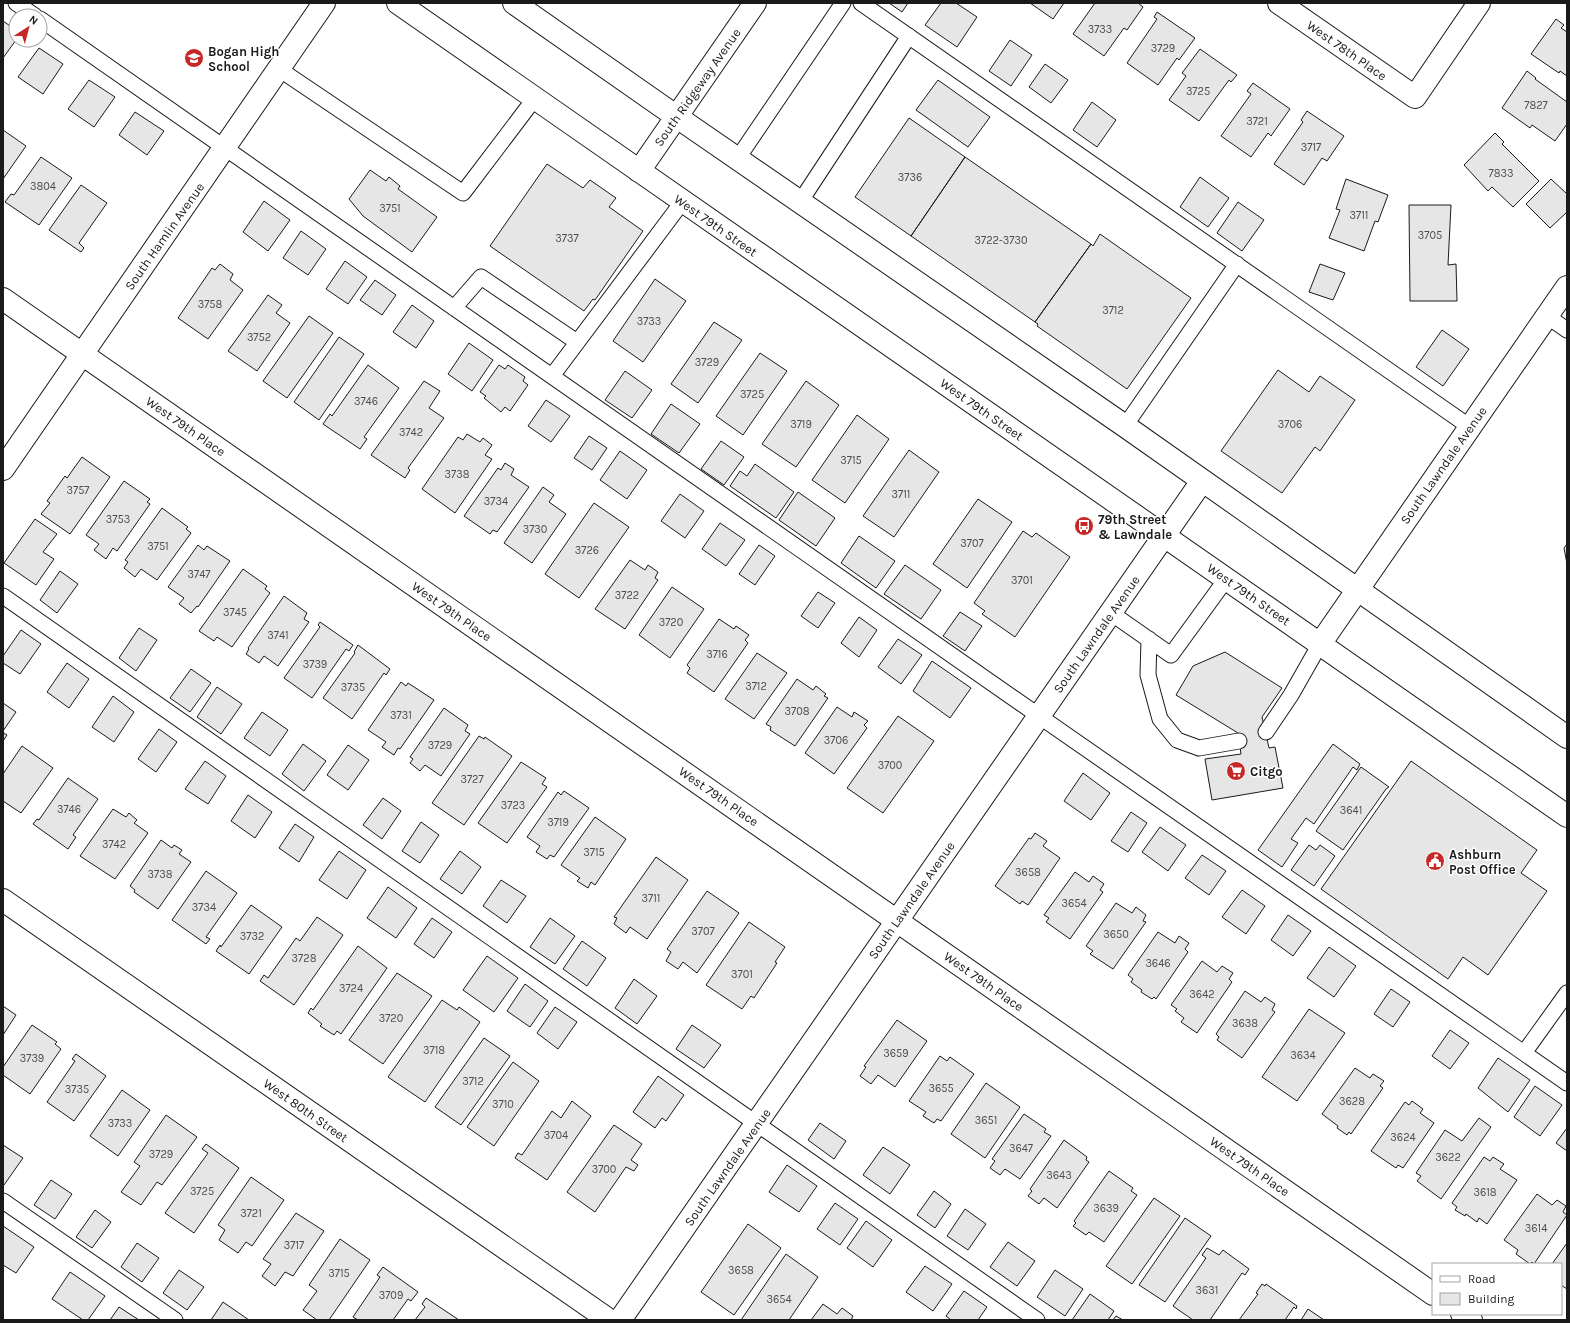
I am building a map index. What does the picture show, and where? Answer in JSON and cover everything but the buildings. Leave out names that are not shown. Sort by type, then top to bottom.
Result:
[{"type":"street","name":"South Hamlin Avenue","points":[[3,469],[324,3]]},
{"type":"street","name":"West 79th Street","points":[[398,3],[1164,536],[1227,578],[1567,816]]},
{"type":"street","points":[[514,3],[1125,426],[1567,737]]},
{"type":"street","name":"South Ridgeway Avenue","points":[[639,171],[755,3]]},
{"type":"street","name":"West 78th Place","points":[[1279,3],[1415,97],[1479,3]]},
{"type":"street","name":"South Lawndale Avenue","points":[[1320,644],[1567,287]]},
{"type":"street","name":"West 79th Place","points":[[3,299],[898,920],[1432,1293]]},
{"type":"street","name":"South Lawndale Avenue","points":[[620,1320],[1202,481]]},
{"type":"street","name":"West 80th Street","points":[[3,900],[609,1320]]},
{"type":"lane","points":[[738,158],[843,3]]},
{"type":"lane","points":[[861,3],[1470,427]]},
{"type":"lane","points":[[48,25],[1567,1083]]},
{"type":"lane","points":[[800,202],[909,36]]},
{"type":"lane","points":[[279,69],[463,194],[534,98]]},
{"type":"lane","points":[[552,376],[683,201]]},
{"type":"lane","points":[[1125,426],[1237,264]]},
{"type":"lane","points":[[454,308],[481,277],[577,342]]},
{"type":"lane","points":[[1547,316],[1567,330]]},
{"type":"lane","points":[[1111,613],[1171,655],[1227,578]]},
{"type":"lane","points":[[3,596],[1037,1320]]},
{"type":"lane","points":[[1149,639],[1148,675],[1160,719],[1177,740],[1199,748],[1239,741]]},
{"type":"lane","points":[[1266,732],[1291,695],[1320,644]]},
{"type":"lane","points":[[1524,1053],[1567,993]]},
{"type":"lane","points":[[3,1201],[175,1320]]},
{"type":"place","name":"Bogan High School","points":[[194,58]]},
{"type":"place","name":"79th Street & Lawndale","points":[[1084,526]]},
{"type":"place","name":"Citgo","points":[[1236,771]]},
{"type":"place","name":"Ashburn Post Office","points":[[1435,861]]}]
